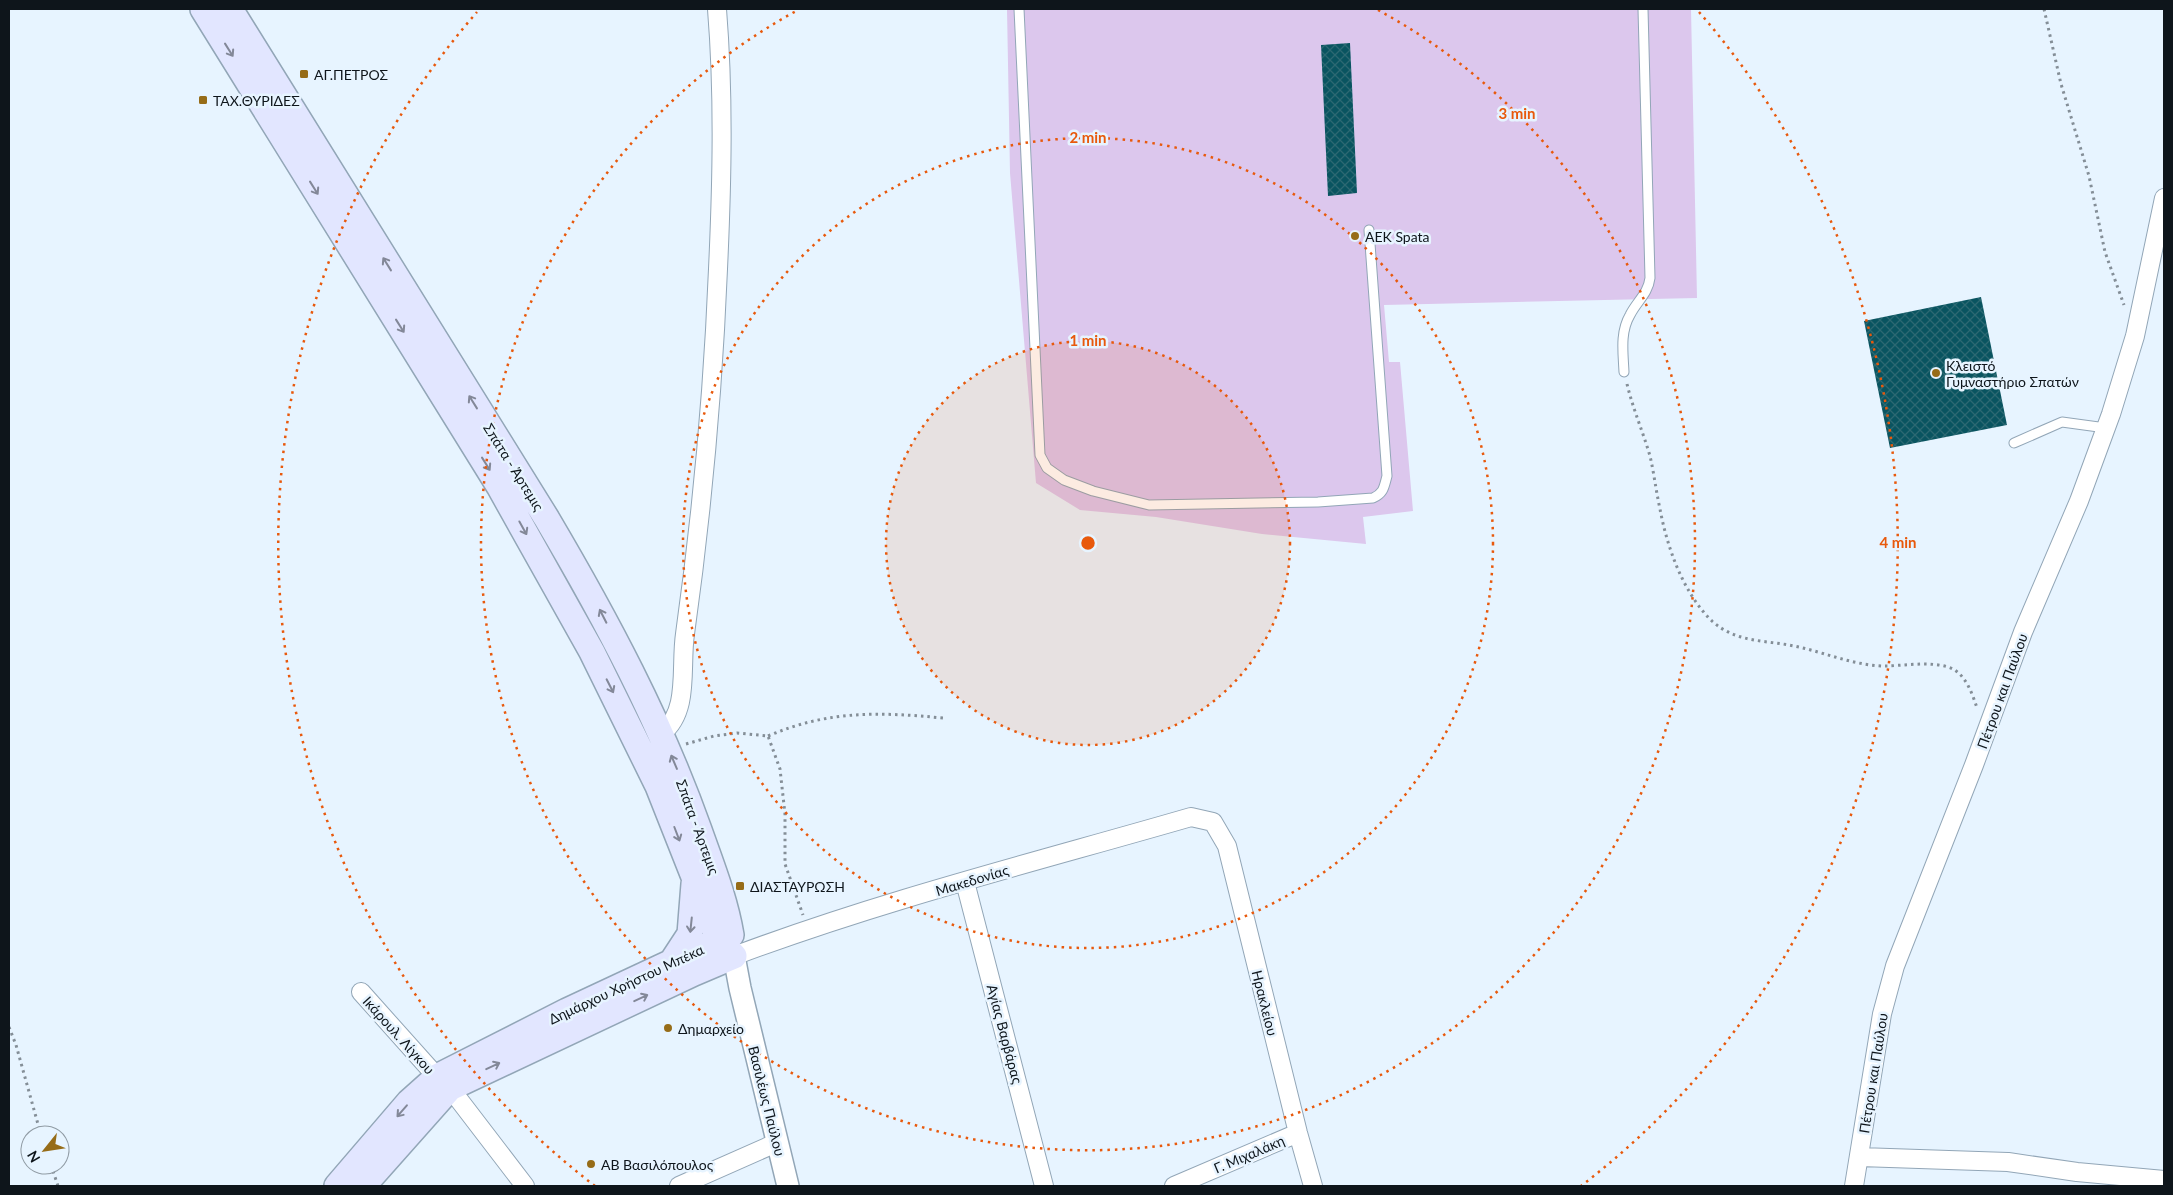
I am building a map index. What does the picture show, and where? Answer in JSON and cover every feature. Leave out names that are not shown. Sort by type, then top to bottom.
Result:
[{"type":"main road","name":"Σπάτα - Άρτεμις","points":[[203,9],[499,486],[592,652],[658,786],[694,881],[727,948]]},
{"type":"main road","name":"Σπάτα - Άρτεμις","points":[[230,9],[547,519],[593,597],[665,741],[717,882],[729,924],[727,948]]},
{"type":"main road","points":[[670,964],[690,934],[694,881]]},
{"type":"main road","name":"Δημάρχου Χρήστου Μπέκα","points":[[337,1186],[409,1102],[567,1011],[670,964],[727,948]]},
{"type":"main road","name":"Δημάρχου Χρήστου Μπέκα","points":[[362,1186],[443,1082],[694,973],[727,948]]},
{"type":"street","points":[[665,741],[680,706],[683,649],[703,494],[711,412],[722,133],[717,9]]},
{"type":"street","name":"Πέτρου και Παύλου","points":[[1854,1186],[1882,1014],[1895,966],[1981,746],[2023,632],[2079,501],[2106,428],[2135,336],[2164,198]]},
{"type":"street","name":"Μακεδονίας","points":[[727,948],[809,930],[965,882],[1191,817],[1213,822]]},
{"type":"street","name":"Ηρακλείου","points":[[1213,822],[1227,846],[1298,1133],[1313,1186]]},
{"type":"street","name":"Αγίας Βαρβάρας","points":[[965,882],[1044,1186]]},
{"type":"street","name":"Βασιλέως Παύλου","points":[[727,948],[788,1186]]},
{"type":"street","name":"Ικάρουλ. Λίγκου","points":[[361,992],[443,1082],[525,1186]]},
{"type":"street","name":"Γ. Μιχαλάκη","points":[[1174,1186],[1298,1133]]},
{"type":"street","points":[[679,1186],[776,1143]]},
{"type":"street","points":[[1860,1157],[2008,1162],[2077,1172],[2164,1180]]},
{"type":"lane","points":[[1020,9],[1040,455],[1047,468],[1064,480],[1093,491],[1148,505],[1318,502],[1373,498],[1384,491],[1386,476],[1369,230]]},
{"type":"lane","points":[[1624,372],[1622,347],[1625,325],[1645,294],[1650,278],[1643,9]]},
{"type":"lane","points":[[2014,443],[2062,422],[2106,428]]},
{"type":"path","points":[[2044,9],[2061,84],[2089,176],[2105,252],[2135,336]]},
{"type":"path","points":[[1624,372],[1635,416],[1650,457],[1660,512],[1675,563],[1697,602],[1713,621],[1733,635],[1755,641],[1794,646],[1843,660],[1882,666],[1948,667],[1959,674],[1970,687],[1977,708],[1981,746]]},
{"type":"path","points":[[665,741],[737,733],[768,736],[796,724],[839,715],[890,713],[943,718]]},
{"type":"path","points":[[768,736],[780,769],[785,814],[785,864],[809,930]]},
{"type":"path","points":[[9,1027],[16,1045],[38,1125]]},
{"type":"shaded area","name":"AEK Spata","points":[[1007,9],[1691,9],[1697,298],[1384,305],[1389,362],[1400,362],[1413,511],[1363,517],[1366,544],[1262,534],[1156,517],[1080,510],[1036,483],[1010,173]]},
{"type":"building","points":[[1350,43],[1357,193],[1328,196],[1321,45]]},
{"type":"building","name":"Κλειστό Γυμναστήριο Σπατών","points":[[1981,297],[2007,425],[1890,448],[1864,321]]},
{"type":"place","name":"ΑΓ.ΠΕΤΡΟΣ","points":[[304,74]]},
{"type":"place","name":"ΤΑΧ.ΘΥΡΙΔΕΣ","points":[[203,100]]},
{"type":"place","name":"AEK Spata","points":[[1355,236]]},
{"type":"place","name":"Κλειστό Γυμναστήριο Σπατών","points":[[1936,373]]},
{"type":"place","name":"ΔΙΑΣΤΑΥΡΩΣΗ","points":[[740,886]]},
{"type":"place","name":"Δημαρχείο","points":[[668,1028]]},
{"type":"place","name":"ΑΒ Βασιλόπουλος","points":[[591,1164]]}]
